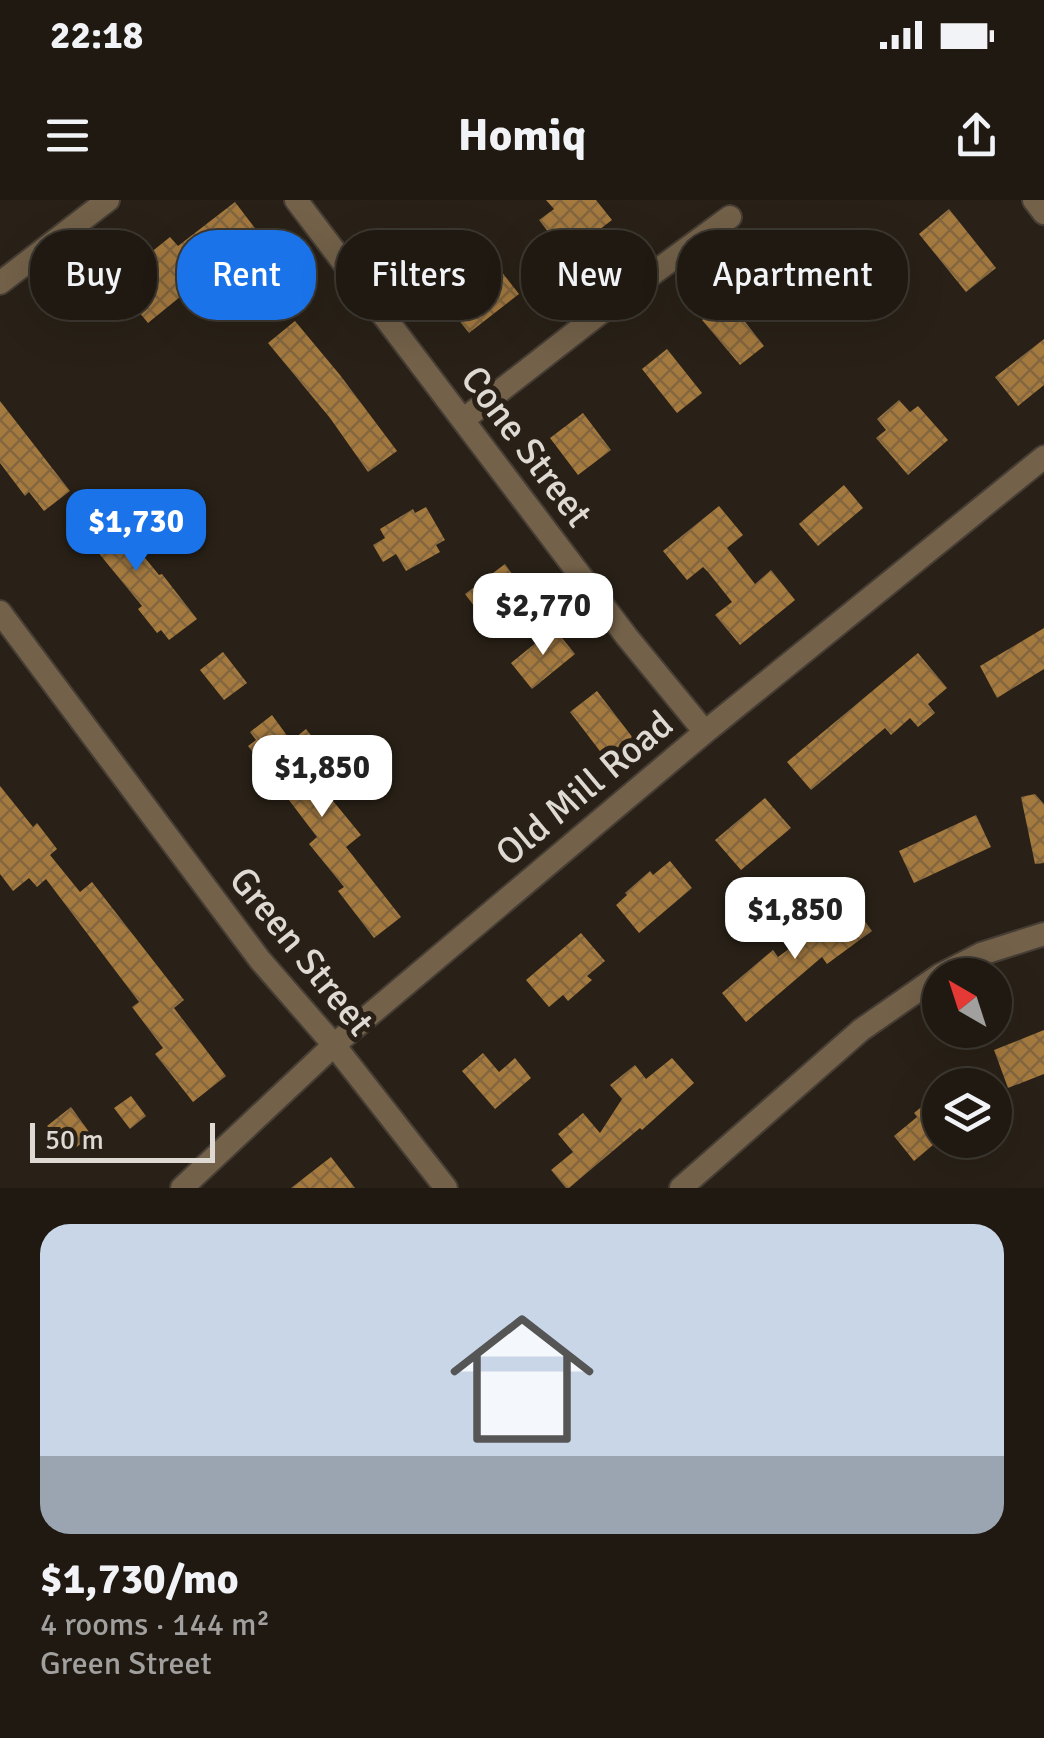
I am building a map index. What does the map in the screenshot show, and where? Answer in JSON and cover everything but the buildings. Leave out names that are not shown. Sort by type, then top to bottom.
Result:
[{"type":"street","points":[[0,283],[108,200]]},
{"type":"street","name":"Cone Street","points":[[296,200],[627,637],[705,732]]},
{"type":"street","points":[[1034,200],[1044,213]]},
{"type":"street","points":[[463,420],[730,218]]},
{"type":"street","name":"Old Mill Road","points":[[182,1188],[334,1046],[705,732],[1044,457]]},
{"type":"street","name":"Green Street","points":[[0,612],[260,960],[446,1188]]},
{"type":"street","points":[[973,958],[1044,934]]},
{"type":"street","points":[[681,1188],[861,1030],[922,988]]}]
